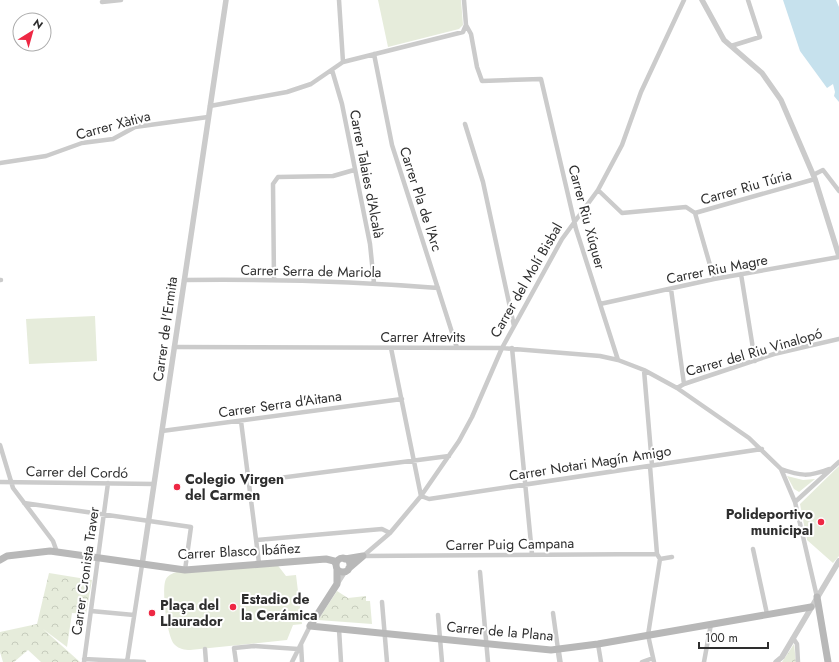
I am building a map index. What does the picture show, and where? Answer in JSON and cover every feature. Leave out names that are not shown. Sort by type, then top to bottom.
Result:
[{"type":"main road","name":"Carrer Blasco Ibáñez","points":[[0,560],[7,556],[57,552],[185,570],[326,559],[334,561],[337,567]]},
{"type":"main road","points":[[337,584],[337,567],[340,560],[363,556]]},
{"type":"main road","name":"Carrer del Molí Bisbal","points":[[347,570],[363,556]]},
{"type":"main road","points":[[337,567],[341,572],[347,570],[348,562],[345,559]]},
{"type":"main road","name":"Carrer del Molí Bisbal","points":[[310,626],[337,584]]},
{"type":"main road","points":[[817,597],[828,662]]},
{"type":"main road","name":"Carrer de la Plana","points":[[310,626],[558,649],[598,644],[811,607]]},
{"type":"street","points":[[102,2],[121,0]]},
{"type":"street","name":"Carrer de l'Ermita","points":[[127,662],[226,0]]},
{"type":"street","points":[[339,0],[343,62]]},
{"type":"street","points":[[210,106],[287,92],[311,84],[343,62],[463,32],[466,25],[464,0]]},
{"type":"street","name":"Carrer del Molí Bisbal","points":[[363,556],[390,533],[421,496],[459,441],[472,417],[502,348],[514,326],[562,239],[598,190],[622,145],[641,92],[684,0]]},
{"type":"street","points":[[702,0],[719,32],[731,46],[762,73],[773,86],[781,100],[814,177],[839,257]]},
{"type":"street","points":[[731,46],[760,37],[748,0]]},
{"type":"street","name":"Carrer Riu Xúquer","points":[[466,25],[471,34],[482,81],[541,79],[575,221],[618,360]]},
{"type":"street","name":"Carrer Pla de l'Arc","points":[[374,54],[392,145],[457,348]]},
{"type":"street","name":"Carrer Talaies d'Alcalà","points":[[332,70],[342,104],[370,244],[374,283]]},
{"type":"street","name":"Carrer Xàtiva","points":[[0,163],[46,156],[82,143],[114,139],[135,127],[208,117]]},
{"type":"street","points":[[465,124],[483,182],[514,326]]},
{"type":"street","points":[[274,280],[273,184],[278,177],[333,176],[354,170]]},
{"type":"street","points":[[814,177],[823,170],[839,190]]},
{"type":"street","name":"Carrer Riu Túria","points":[[598,190],[622,213],[686,207],[695,213],[814,177]]},
{"type":"street","points":[[695,213],[714,279]]},
{"type":"street","name":"Carrer Riu Magre","points":[[600,304],[714,279],[839,257]]},
{"type":"street","points":[[741,274],[755,361]]},
{"type":"street","name":"Carrer Serra de Mariola","points":[[184,280],[274,280],[374,283],[438,288]]},
{"type":"street","points":[[671,289],[684,384]]},
{"type":"street","name":"Carrer del Riu Vinalopó","points":[[677,388],[684,384],[755,361],[839,339]]},
{"type":"street","name":"Carrer Atrevits","points":[[174,347],[512,348],[600,356],[618,360],[644,370],[677,388],[749,438],[762,449],[780,469]]},
{"type":"street","points":[[391,348],[421,496]]},
{"type":"street","points":[[512,348],[532,554]]},
{"type":"street","points":[[642,662],[654,660],[648,635],[659,556],[644,370]]},
{"type":"street","name":"Carrer Serra d'Aitana","points":[[162,431],[402,399]]},
{"type":"street","points":[[241,421],[259,564]]},
{"type":"street","points":[[0,445],[10,482],[53,541],[57,552]]},
{"type":"street","name":"Carrer Notari Magín Amigo","points":[[421,496],[429,499],[762,449]]},
{"type":"street","points":[[248,482],[449,456]]},
{"type":"street","points":[[795,502],[839,462]]},
{"type":"street","points":[[780,469],[798,476],[816,475],[832,468]]},
{"type":"street","points":[[780,469],[795,502],[817,597]]},
{"type":"street","points":[[816,475],[818,481]]},
{"type":"street","name":"Carrer del Cordó","points":[[0,482],[154,484]]},
{"type":"street","name":"Carrer Cronista Traver","points":[[84,661],[108,483]]},
{"type":"street","points":[[24,503],[191,527],[185,570]]},
{"type":"street","points":[[257,540],[382,529],[390,533]]},
{"type":"street","points":[[753,549],[767,614]]},
{"type":"street","name":"Carrer Puig Campana","points":[[363,556],[532,554],[672,557]]},
{"type":"street","points":[[776,662],[782,657],[839,561]]},
{"type":"street","name":"Carrer del Molí Bisbal","points":[[337,584],[347,570]]},
{"type":"street","points":[[480,572],[488,662]]},
{"type":"street","points":[[382,602],[387,662]]},
{"type":"street","points":[[91,610],[134,615]]},
{"type":"street","points":[[553,613],[560,662]]},
{"type":"street","points":[[438,615],[442,662]]},
{"type":"street","points":[[704,662],[711,624]]},
{"type":"street","name":"Carrer del Molí Bisbal","points":[[292,662],[310,626]]},
{"type":"street","points":[[339,629],[341,662]]},
{"type":"street","points":[[793,638],[797,644],[798,662]]},
{"type":"street","points":[[301,642],[302,662]]},
{"type":"street","points":[[598,644],[601,662]]},
{"type":"street","points":[[236,662],[234,648],[254,646],[298,649]]},
{"type":"street","points":[[205,650],[206,662]]},
{"type":"street","points":[[84,661],[144,662]]},
{"type":"green space","points":[[378,0],[461,0],[463,25],[459,29],[388,47]]},
{"type":"green space","points":[[95,316],[97,361],[29,364],[26,319]]},
{"type":"green space","name":"Polideportivo municipal","points":[[839,466],[839,556],[833,563],[807,540],[800,504]]},
{"type":"green space","points":[[787,476],[803,480],[815,479],[799,492],[794,489]]},
{"type":"green space","name":"Estadio de la Cerámica","points":[[276,563],[286,576],[296,575],[302,624],[293,625],[287,640],[190,650],[182,649],[175,645],[172,641],[167,624],[164,592],[166,579],[169,576],[179,571]]},
{"type":"green space","points":[[49,573],[92,580],[86,614],[72,613],[67,647],[43,629],[80,662],[41,662],[28,650],[14,662],[3,662],[0,652],[0,632],[37,624]]},
{"type":"green space","points":[[337,591],[348,598],[366,596],[366,601],[370,601],[372,624],[318,620]]},
{"type":"green space","points":[[794,644],[796,662],[782,662]]},
{"type":"water","points":[[783,0],[836,0],[839,7],[839,102],[834,96],[835,92],[833,84],[827,88],[800,51]]},
{"type":"place","name":"Colegio Virgen del Carmen","points":[[177,487]]},
{"type":"place","name":"Polideportivo municipal","points":[[821,522]]},
{"type":"place","name":"Estadio de la Cerámica","points":[[233,607]]},
{"type":"place","name":"Plaça del Llaurador","points":[[152,613]]}]
